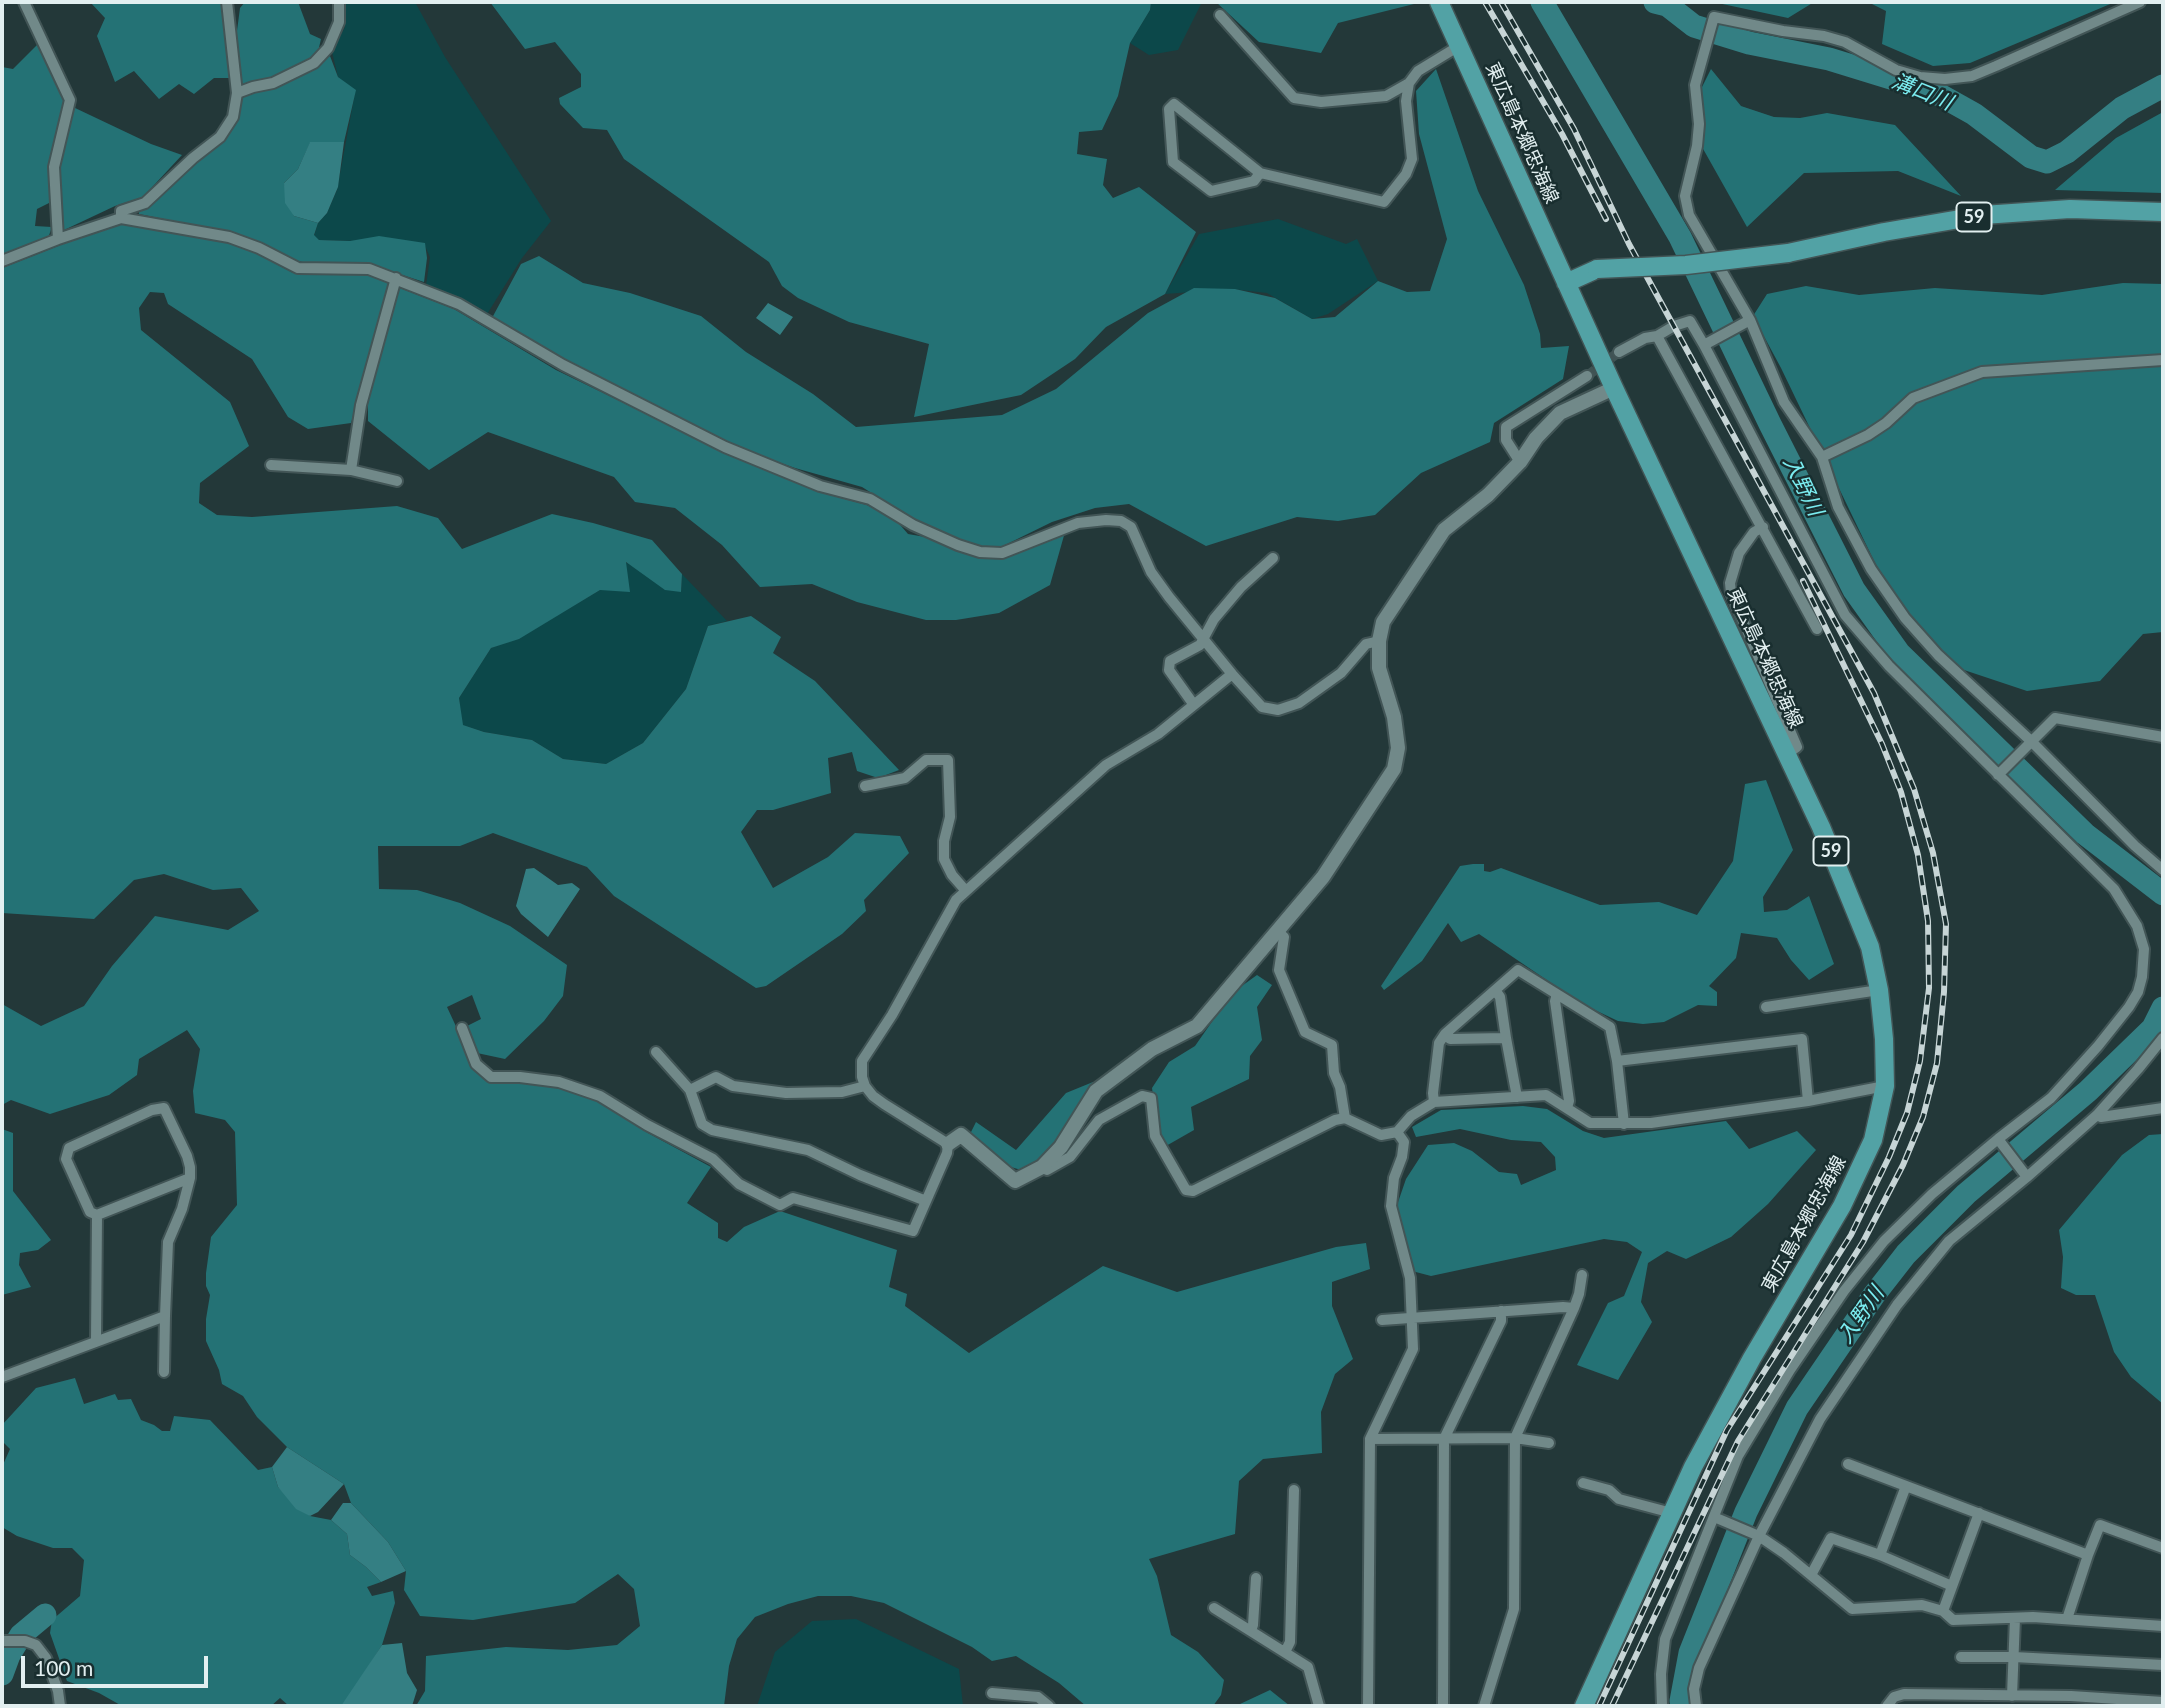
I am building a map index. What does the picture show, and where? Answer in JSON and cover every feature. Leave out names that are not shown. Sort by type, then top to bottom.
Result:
[{"type":"main road","name":"東広島本郷忠海線","points":[[1439,2],[1614,388],[1821,827],[1870,947],[1879,990],[1884,1039],[1885,1086],[1872,1140],[1842,1206],[1752,1358],[1693,1467],[1584,1706]]},
{"type":"main road","name":"59","points":[[1566,283],[1597,269],[1686,265],[1788,253],[1884,232],[1983,215],[2070,209],[2163,212]]},
{"type":"street","points":[[24,2],[70,100],[54,167],[58,239]]},
{"type":"street","points":[[237,93],[273,83],[314,63],[328,48],[339,22],[339,2]]},
{"type":"street","points":[[2140,2],[1972,76],[1945,79],[1920,77],[1896,70],[1845,42],[1824,36],[1714,17],[1695,85],[1699,124],[1697,146],[1685,196],[1689,215],[1747,322],[1784,402],[1822,457],[1838,508],[1871,569],[1905,618],[1938,655],[2163,870]]},
{"type":"street","points":[[121,218],[121,211],[145,203],[220,137],[233,117],[237,93],[228,3]]},
{"type":"street","points":[[1220,15],[1294,98],[1321,102],[1386,96],[1409,83],[1418,71],[1459,46]]},
{"type":"street","points":[[1260,173],[1254,181],[1211,191],[1173,162],[1169,109],[1174,104],[1260,173],[1384,202],[1406,174],[1412,159],[1406,101],[1409,83]]},
{"type":"street","points":[[2,261],[121,218],[229,237],[259,248],[298,268],[369,269],[459,304],[563,365],[725,447],[820,486],[870,499],[913,525],[958,545],[980,552],[1002,552],[1078,523],[1121,521],[1131,527],[1151,572],[1231,674],[1262,707],[1278,710],[1299,703],[1341,673],[1366,644],[1379,641]]},
{"type":"street","points":[[351,470],[361,405],[396,278]]},
{"type":"street","points":[[1619,352],[1645,338],[1657,336],[1689,321],[1709,343],[1845,615],[1889,666],[2113,888],[2137,926],[2144,949],[2142,977],[2138,992],[2129,1007],[2051,1098],[1932,1194],[1884,1241],[1844,1291],[1790,1370],[1738,1455],[1665,1639],[1661,1674],[1662,1706]]},
{"type":"street","points":[[1709,343],[1747,322]]},
{"type":"street","points":[[1657,336],[1817,628]]},
{"type":"street","points":[[1822,457],[1868,435],[1886,423],[1913,398],[1982,372],[2163,360]]},
{"type":"street","points":[[1520,463],[1506,440],[1506,427],[1587,376]]},
{"type":"street","points":[[462,1028],[476,1063],[491,1077],[520,1077],[559,1082],[600,1096],[713,1159],[739,1184],[780,1205],[793,1198],[913,1231],[947,1153],[948,1144],[961,1135],[1016,1181],[1042,1167],[1061,1147],[1096,1091],[1152,1049],[1197,1026],[1323,877],[1394,769],[1398,748],[1394,717],[1379,668],[1379,641],[1383,622],[1444,530],[1488,495],[1520,463],[1536,438],[1560,414],[1614,388]]},
{"type":"street","points":[[271,465],[351,470],[397,481]]},
{"type":"street","points":[[1763,527],[1754,532],[1739,553],[1730,583],[1731,593],[1797,747],[1787,754]]},
{"type":"street","points":[[1194,705],[1169,670],[1170,661],[1200,645],[1214,619],[1259,569],[1273,558]]},
{"type":"street","points":[[948,1144],[884,1104],[865,1086],[862,1061],[892,1014],[956,900],[1106,765],[1158,734],[1231,674]]},
{"type":"street","points":[[1998,775],[2054,718],[2163,737]]},
{"type":"street","points":[[865,786],[905,778],[926,760],[948,760],[950,817],[944,841],[944,859],[952,875],[966,891]]},
{"type":"street","points":[[1278,931],[1284,937],[1279,970],[1305,1032],[1332,1045],[1345,1118]]},
{"type":"street","points":[[1434,1102],[1439,1043],[1445,1034],[1518,970],[1610,1027],[1624,1124]]},
{"type":"street","points":[[1495,990],[1500,997],[1517,1097]]},
{"type":"street","points":[[1766,1007],[1879,990]]},
{"type":"street","points":[[1557,994],[1555,1000],[1569,1101],[1567,1108]]},
{"type":"street","points":[[1445,1034],[1450,1039],[1506,1038]]},
{"type":"street","points":[[1696,1706],[1694,1689],[1699,1668],[1759,1536],[1821,1419],[1897,1304],[1949,1241],[2097,1115],[2163,1038]]},
{"type":"street","points":[[1617,1061],[1802,1039],[1808,1101]]},
{"type":"street","points":[[656,1052],[690,1090],[702,1124],[712,1130],[808,1150],[860,1175],[926,1201]]},
{"type":"street","points":[[690,1090],[716,1077],[733,1086],[786,1093],[842,1092],[865,1086]]},
{"type":"street","points":[[1042,1167],[1047,1170],[1070,1157],[1099,1120],[1142,1096],[1151,1098],[1155,1136],[1186,1190],[1193,1191],[1335,1120],[1345,1118],[1381,1135],[1397,1132],[1411,1116],[1434,1102],[1546,1095],[1590,1123],[1624,1124],[1651,1123],[1808,1101],[1885,1086]]},
{"type":"street","points":[[164,1372],[168,1242],[182,1209],[190,1178],[187,1156],[164,1108],[152,1110],[69,1148],[66,1159],[90,1212],[97,1215],[190,1178]]},
{"type":"street","points":[[2097,1115],[2163,1108]]},
{"type":"street","points":[[1367,1706],[1370,1439],[1413,1349],[1410,1278],[1391,1206],[1394,1178],[1404,1142],[1397,1132]]},
{"type":"street","points":[[1998,1139],[2027,1177]]},
{"type":"street","points":[[96,1341],[97,1215]]},
{"type":"street","points":[[1484,1706],[1514,1609],[1515,1438],[1574,1308],[1582,1275]]},
{"type":"street","points":[[1382,1320],[1574,1308]]},
{"type":"street","points":[[1443,1706],[1444,1439],[1501,1321],[1501,1311]]},
{"type":"street","points":[[2,1377],[165,1316]]},
{"type":"street","points":[[1370,1439],[1515,1438],[1549,1443]]},
{"type":"street","points":[[1848,1464],[2088,1555]]},
{"type":"street","points":[[1583,1483],[1609,1490],[1619,1499],[1672,1513]]},
{"type":"street","points":[[1880,1555],[1906,1486]]},
{"type":"street","points":[[1285,1652],[1290,1642],[1294,1490]]},
{"type":"street","points":[[1943,1611],[1979,1513]]},
{"type":"street","points":[[1714,1517],[1759,1536],[1852,1609],[1922,1605],[1943,1611],[1953,1620],[2067,1619],[2163,1626]]},
{"type":"street","points":[[2067,1619],[2100,1525],[2163,1548]]},
{"type":"street","points":[[1811,1576],[1831,1538],[1880,1555],[1952,1586]]},
{"type":"street","points":[[1251,1631],[1256,1578]]},
{"type":"street","points":[[1214,1608],[1308,1667],[1319,1706]]},
{"type":"street","points":[[2012,1696],[2015,1618]]},
{"type":"street","points":[[2,1641],[25,1641],[36,1645],[46,1658],[58,1691],[60,1706]]},
{"type":"street","points":[[1961,1657],[2163,1665]]},
{"type":"street","points":[[992,1693],[1038,1697],[1049,1706]]},
{"type":"street","points":[[1887,1706],[1894,1697],[1904,1694],[1987,1701],[2012,1696],[2071,1701],[2163,1702]]},
{"type":"shaded area","points":[[90,2],[223,2],[231,78],[214,78],[194,94],[179,84],[159,99],[134,71],[115,82],[97,36],[105,18]]},
{"type":"shaded area","points":[[245,2],[298,2],[310,34],[321,39],[317,56],[270,81],[239,86],[235,46],[240,8]]},
{"type":"shaded area","points":[[339,2],[415,2],[445,57],[551,221],[522,258],[484,319],[426,286],[430,257],[425,246],[383,237],[354,241],[319,240],[314,236],[318,223],[327,213],[337,190],[355,93],[338,77],[332,52],[345,27]]},
{"type":"shaded area","points":[[490,2],[1151,2],[1150,10],[1130,43],[1118,96],[1102,130],[1079,132],[1077,154],[1107,159],[1103,185],[1113,198],[1139,187],[1196,232],[1165,294],[1106,327],[1075,359],[1021,395],[914,417],[929,344],[849,322],[798,298],[782,286],[769,262],[624,159],[607,130],[583,128],[560,104],[559,98],[581,87],[581,74],[555,42],[525,49]]},
{"type":"shaded area","points":[[1151,2],[1202,2],[1178,50],[1149,55],[1130,43],[1150,10]]},
{"type":"shaded area","points":[[1216,2],[1422,2],[1338,23],[1321,53],[1259,42]]},
{"type":"shaded area","points":[[1713,2],[1814,2],[1788,18]]},
{"type":"shaded area","points":[[1868,2],[2115,2],[1970,63],[1933,66],[1882,44],[1886,11]]},
{"type":"shaded area","points":[[37,45],[66,99],[50,168],[49,203],[37,209],[35,226],[52,227],[47,241],[2,259],[2,67],[13,69]]},
{"type":"shaded area","points":[[330,56],[338,77],[356,90],[344,142],[310,143],[298,169],[284,183],[294,216],[318,223],[314,235],[319,240],[350,241],[379,236],[425,243],[427,258],[424,282],[368,264],[311,264],[294,260],[223,231],[139,214],[139,209],[155,200],[224,139],[241,98],[253,89]]},
{"type":"shaded area","points":[[1436,69],[1478,191],[1524,285],[1540,334],[1541,348],[1569,346],[1563,379],[1494,423],[1490,442],[1421,473],[1375,515],[1338,521],[1297,517],[1206,546],[1129,504],[1095,508],[1052,522],[1001,547],[982,549],[915,520],[862,487],[726,444],[563,361],[492,318],[521,264],[539,256],[583,283],[630,293],[701,316],[746,352],[813,394],[856,427],[1002,415],[1056,389],[1148,313],[1194,288],[1235,289],[1275,298],[1312,319],[1335,317],[1378,281],[1407,292],[1430,291],[1447,239],[1419,134],[1416,91]]},
{"type":"shaded area","points":[[1711,69],[1741,106],[1774,117],[1800,118],[1827,113],[1895,125],[1961,196],[1898,171],[1804,173],[1747,227],[1702,147],[1701,89]]},
{"type":"shaded area","points":[[73,107],[151,144],[182,155],[143,197],[115,206],[62,231],[60,168]]},
{"type":"shaded area","points":[[2163,112],[2163,193],[2055,190],[2116,138]]},
{"type":"shaded area","points":[[310,142],[344,142],[338,187],[327,213],[318,223],[294,216],[285,203],[284,183],[298,169]]},
{"type":"shaded area","points":[[1278,219],[1346,244],[1357,239],[1378,281],[1328,314],[1312,319],[1267,293],[1232,289],[1165,294],[1199,234]]},
{"type":"shaded area","points":[[119,222],[234,244],[293,273],[356,272],[388,283],[387,300],[351,423],[308,429],[288,417],[252,359],[168,304],[164,293],[150,292],[139,308],[141,330],[230,402],[249,446],[200,483],[199,503],[217,515],[252,517],[397,506],[438,518],[462,549],[552,514],[652,540],[682,574],[681,592],[665,590],[626,562],[630,592],[600,590],[519,639],[491,648],[459,698],[463,725],[484,732],[532,740],[563,759],[606,764],[643,743],[686,689],[708,626],[751,616],[781,637],[773,653],[815,681],[899,770],[878,778],[857,771],[852,752],[828,758],[831,793],[773,810],[757,810],[741,832],[773,888],[828,857],[855,833],[900,836],[909,853],[864,900],[866,911],[842,934],[766,986],[756,988],[614,896],[587,867],[493,833],[460,846],[378,846],[379,889],[417,890],[460,903],[510,926],[567,965],[563,996],[544,1021],[505,1059],[477,1053],[467,1026],[481,1019],[472,995],[447,1007],[474,1065],[493,1080],[547,1086],[593,1096],[648,1133],[711,1167],[687,1203],[718,1223],[718,1238],[727,1242],[744,1227],[780,1211],[897,1250],[889,1287],[907,1294],[905,1306],[969,1353],[1103,1266],[1177,1292],[1336,1247],[1366,1243],[1370,1269],[1332,1282],[1332,1306],[1353,1359],[1335,1374],[1321,1412],[1322,1453],[1263,1459],[1239,1481],[1235,1534],[1149,1559],[1157,1576],[1171,1635],[1198,1652],[1224,1680],[1221,1695],[1213,1706],[1086,1706],[1059,1683],[1016,1656],[992,1661],[972,1647],[884,1603],[851,1596],[818,1596],[755,1617],[737,1639],[729,1666],[724,1706],[416,1706],[425,1691],[426,1656],[506,1647],[568,1650],[617,1645],[640,1626],[634,1589],[618,1574],[575,1603],[473,1620],[420,1616],[404,1590],[406,1571],[388,1542],[351,1503],[344,1484],[287,1447],[257,1417],[243,1396],[222,1384],[206,1341],[210,1295],[206,1286],[206,1273],[211,1237],[237,1205],[235,1132],[225,1120],[195,1113],[193,1091],[200,1049],[187,1030],[139,1059],[137,1075],[109,1095],[50,1114],[11,1100],[2,1105],[2,1004],[41,1026],[84,1006],[112,966],[155,916],[228,930],[259,911],[241,888],[213,890],[164,874],[134,880],[94,919],[2,913],[2,268]]},
{"type":"shaded area","points":[[2123,283],[2163,284],[2163,632],[2143,634],[2100,681],[2027,691],[1937,661],[1875,563],[1753,316],[1767,294],[1806,286],[1859,295],[1935,288],[2042,295]]},
{"type":"shaded area","points":[[400,288],[454,309],[556,370],[725,452],[819,492],[867,505],[895,519],[908,534],[931,538],[979,556],[1065,532],[1050,585],[999,613],[956,620],[926,620],[857,602],[812,584],[760,587],[722,545],[675,508],[635,502],[614,477],[488,432],[429,470],[368,421],[368,393]]},
{"type":"shaded area","points":[[768,303],[793,317],[780,335],[756,318]]},
{"type":"shaded area","points":[[625,562],[681,592],[682,574],[727,621],[708,626],[686,689],[643,743],[606,764],[563,759],[532,740],[484,732],[462,725],[459,698],[491,648],[519,638],[600,590]]},
{"type":"shaded area","points":[[1766,780],[1793,850],[1763,897],[1764,912],[1787,910],[1809,896],[1834,964],[1809,980],[1791,960],[1777,938],[1741,933],[1736,958],[1709,986],[1717,992],[1717,1006],[1698,1005],[1664,1022],[1643,1024],[1618,1021],[1582,1004],[1479,934],[1461,942],[1448,923],[1422,961],[1384,990],[1381,986],[1460,866],[1484,864],[1484,871],[1490,872],[1501,868],[1600,905],[1659,902],[1697,915],[1733,861],[1745,784]]},
{"type":"shaded area","points":[[534,868],[558,885],[572,883],[580,889],[548,937],[521,914],[516,906],[526,869]]},
{"type":"shaded area","points":[[1257,975],[1272,985],[1257,1007],[1262,1040],[1250,1056],[1249,1079],[1191,1107],[1194,1130],[1166,1146],[1158,1132],[1152,1088],[1169,1062],[1195,1046],[1232,993]]},
{"type":"shaded area","points":[[1093,1082],[1095,1086],[1058,1142],[1037,1162],[1021,1170],[1001,1164],[970,1134],[976,1122],[1016,1150],[1066,1093]]},
{"type":"shaded area","points":[[1523,1106],[1547,1109],[1583,1131],[1604,1138],[1726,1121],[1749,1149],[1797,1131],[1816,1150],[1768,1204],[1731,1237],[1686,1259],[1667,1251],[1648,1263],[1641,1302],[1652,1322],[1618,1380],[1577,1365],[1608,1303],[1624,1296],[1642,1252],[1627,1242],[1604,1239],[1431,1276],[1412,1271],[1396,1208],[1406,1179],[1428,1145],[1454,1143],[1472,1151],[1499,1172],[1517,1174],[1521,1185],[1556,1170],[1555,1157],[1541,1142],[1511,1140],[1460,1129],[1416,1137],[1412,1127],[1441,1110]]},
{"type":"shaded area","points":[[2,1129],[13,1133],[13,1191],[51,1240],[38,1250],[20,1253],[19,1265],[31,1287],[2,1295]]},
{"type":"shaded area","points":[[2163,1134],[2163,1404],[2131,1377],[2114,1352],[2095,1295],[2076,1295],[2061,1288],[2063,1257],[2059,1230],[2122,1155],[2149,1135]]},
{"type":"shaded area","points":[[75,1378],[84,1404],[115,1394],[118,1400],[131,1399],[141,1420],[162,1431],[170,1431],[174,1416],[210,1420],[258,1470],[272,1467],[278,1487],[310,1516],[331,1520],[347,1534],[350,1555],[381,1582],[367,1587],[372,1596],[393,1591],[395,1603],[382,1645],[344,1705],[289,1706],[280,1698],[271,1706],[122,1706],[99,1693],[67,1681],[50,1633],[52,1620],[80,1596],[84,1560],[72,1548],[53,1548],[17,1536],[2,1527],[2,1467],[10,1449],[2,1441],[2,1425],[36,1388]]},
{"type":"shaded area","points":[[287,1447],[344,1484],[318,1512],[310,1516],[296,1509],[278,1487],[272,1467]]},
{"type":"shaded area","points":[[343,1503],[351,1503],[388,1542],[406,1571],[381,1582],[350,1555],[347,1534],[331,1520]]},
{"type":"shaded area","points":[[856,1619],[959,1669],[963,1706],[757,1706],[775,1652],[812,1621]]},
{"type":"shaded area","points":[[402,1643],[407,1673],[417,1690],[412,1706],[341,1706],[382,1645]]},
{"type":"shaded area","points":[[1270,1690],[1290,1706],[1238,1706],[1240,1704]]},
{"type":"waterway","name":"入野川","points":[[1542,2],[1680,237],[1854,590],[1899,653],[2085,834],[2163,894]]},
{"type":"waterway","name":"溝口川","points":[[1655,2],[1667,5],[1694,26],[1749,43],[1829,59],[1940,95],[1974,114],[2031,157],[2047,162],[2067,152],[2122,108],[2163,86]]},
{"type":"waterway","name":"入野川","points":[[1683,1706],[1681,1701],[1690,1653],[1746,1512],[1797,1408],[1874,1295],[1906,1254],[1966,1194],[2088,1091],[2153,1028],[2163,1008]]},
{"type":"waterway","points":[[2,1674],[21,1635],[45,1615]]},
{"type":"tunnel","points":[[1587,376],[1619,352]]},
{"type":"railway","points":[[1485,2],[1562,134],[1606,219]]},
{"type":"railway","points":[[1501,2],[1574,129],[1629,244],[1874,693],[1914,789],[1933,853],[1946,924],[1944,992],[1937,1063],[1923,1117],[1903,1165],[1863,1242],[1738,1441],[1612,1706]]},
{"type":"railway","points":[[1599,1706],[1727,1430],[1851,1235],[1907,1113],[1920,1061],[1929,988],[1928,921],[1918,855],[1901,792],[1882,744],[1803,581]]}]
